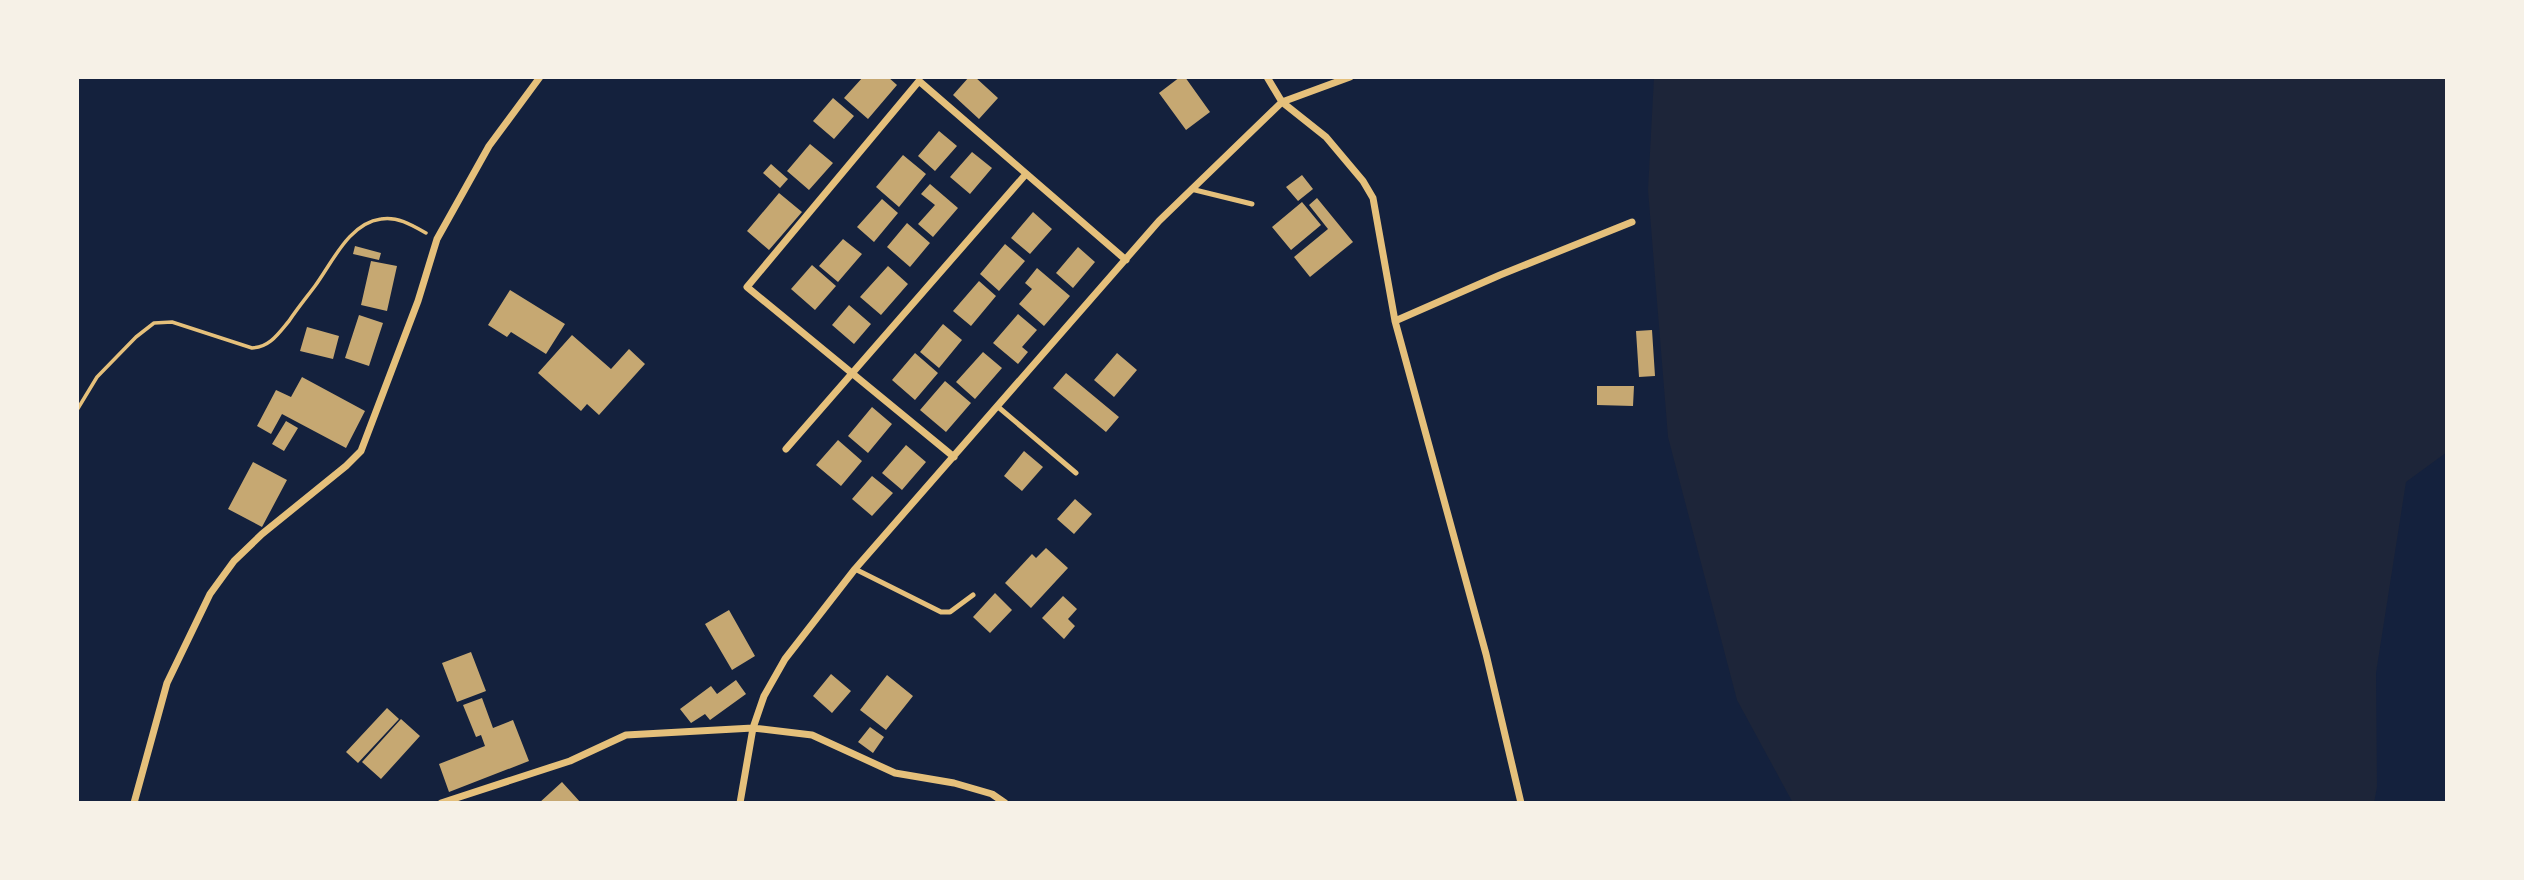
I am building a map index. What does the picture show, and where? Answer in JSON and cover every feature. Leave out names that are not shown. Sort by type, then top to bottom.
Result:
[{"type":"street","points":[[134,803],[167,683],[210,594],[234,561],[262,534],[361,451],[418,301],[437,239],[489,146],[540,77]]},
{"type":"street","points":[[1267,77],[1282,102],[1326,137],[1363,181],[1373,198],[1395,321],[1486,654],[1521,803]]},
{"type":"street","points":[[740,803],[753,728],[764,696],[785,659],[855,569],[1191,189],[1282,102],[1350,77]]},
{"type":"street","points":[[954,457],[747,287],[917,79],[1126,260]]},
{"type":"street","points":[[786,449],[1026,174]]},
{"type":"street","points":[[1395,321],[1632,222]]},
{"type":"street","points":[[441,803],[570,761],[626,735],[753,728],[812,735],[895,773],[954,783],[992,794],[1004,803]]},
{"type":"lane","points":[[1191,189],[1252,204]]},
{"type":"lane","points":[[997,406],[1076,473]]},
{"type":"lane","points":[[855,569],[941,612],[950,612],[974,595]]},
{"type":"path","points":[[77,410],[97,377],[136,337],[154,323],[172,322],[252,348],[262,347],[274,340],[343,245],[373,220],[395,219],[437,239]]},
{"type":"shaded area","points":[[1654,77],[2447,77],[2447,452],[2406,482],[2376,673],[2377,787],[2374,803],[1793,803],[1737,700],[1668,437],[1648,190]]},
{"type":"building","points":[[863,77],[888,77],[897,85],[868,119],[844,98]]},
{"type":"building","points":[[969,77],[975,77],[998,98],[979,119],[953,95]]},
{"type":"building","points":[[1180,77],[1185,77],[1210,112],[1186,130],[1159,93]]},
{"type":"building","points":[[833,98],[854,116],[834,139],[813,121]]},
{"type":"building","points":[[939,131],[957,146],[935,171],[918,156]]},
{"type":"building","points":[[810,144],[833,163],[809,190],[787,171]]},
{"type":"building","points":[[972,152],[992,168],[970,194],[950,177]]},
{"type":"building","points":[[903,155],[926,174],[899,207],[876,187]]},
{"type":"building","points":[[771,164],[788,179],[780,188],[763,173]]},
{"type":"building","points":[[1302,175],[1313,189],[1298,201],[1286,187]]},
{"type":"building","points":[[930,184],[958,208],[933,237],[918,224],[935,205],[921,194]]},
{"type":"building","points":[[779,193],[802,212],[769,250],[747,231]]},
{"type":"building","points":[[1317,198],[1353,242],[1310,277],[1294,257],[1328,229],[1309,205]]},
{"type":"building","points":[[882,199],[898,213],[874,242],[857,227]]},
{"type":"building","points":[[1302,202],[1321,225],[1291,250],[1272,227]]},
{"type":"building","points":[[1033,212],[1052,229],[1030,254],[1011,238]]},
{"type":"building","points":[[907,223],[930,243],[910,267],[887,247]]},
{"type":"building","points":[[843,239],[862,254],[838,282],[819,266]]},
{"type":"building","points":[[1005,244],[1025,261],[999,291],[980,274]]},
{"type":"building","points":[[355,246],[381,253],[379,260],[353,254]]},
{"type":"building","points":[[1078,247],[1095,262],[1073,288],[1056,273]]},
{"type":"building","points":[[371,261],[397,266],[387,311],[361,305]]},
{"type":"building","points":[[812,265],[836,286],[815,310],[791,289]]},
{"type":"building","points":[[888,266],[908,284],[881,315],[860,297]]},
{"type":"building","points":[[1037,268],[1070,296],[1044,326],[1019,304],[1032,289],[1025,283]]},
{"type":"building","points":[[979,281],[996,296],[971,326],[953,311]]},
{"type":"building","points":[[510,290],[565,324],[546,354],[511,332],[507,337],[488,325]]},
{"type":"building","points":[[849,305],[871,324],[854,344],[832,325]]},
{"type":"building","points":[[1018,314],[1037,330],[1022,347],[1028,352],[1018,364],[993,343]]},
{"type":"building","points":[[359,315],[383,323],[369,366],[345,358]]},
{"type":"building","points":[[943,324],[962,340],[939,368],[920,352]]},
{"type":"building","points":[[307,327],[339,336],[333,359],[300,351]]},
{"type":"building","points":[[1652,330],[1655,376],[1639,377],[1636,331]]},
{"type":"building","points":[[572,335],[611,369],[629,349],[645,364],[599,415],[587,404],[581,411],[538,373]]},
{"type":"building","points":[[983,352],[1002,368],[975,399],[956,382]]},
{"type":"building","points":[[915,353],[938,373],[915,400],[892,380]]},
{"type":"building","points":[[1117,353],[1137,370],[1114,397],[1094,380]]},
{"type":"building","points":[[1066,373],[1119,417],[1106,432],[1053,388]]},
{"type":"building","points":[[302,377],[365,411],[346,448],[282,414],[271,434],[257,426],[276,390],[291,397]]},
{"type":"building","points":[[945,381],[971,403],[946,432],[920,410]]},
{"type":"building","points":[[1597,386],[1634,386],[1633,406],[1597,405]]},
{"type":"building","points":[[872,407],[892,424],[868,453],[848,436]]},
{"type":"building","points":[[286,421],[298,428],[284,451],[272,444]]},
{"type":"building","points":[[838,440],[862,461],[841,486],[816,465]]},
{"type":"building","points":[[906,445],[926,462],[902,490],[882,473]]},
{"type":"building","points":[[1024,451],[1043,467],[1022,491],[1004,476]]},
{"type":"building","points":[[253,462],[287,480],[262,527],[228,509]]},
{"type":"building","points":[[872,476],[893,493],[872,516],[852,499]]},
{"type":"building","points":[[1075,499],[1092,514],[1074,534],[1057,519]]},
{"type":"building","points":[[1046,548],[1068,568],[1031,608],[1005,583],[1032,554],[1036,558]]},
{"type":"building","points":[[995,593],[1012,610],[990,633],[973,617]]},
{"type":"building","points":[[1063,596],[1077,609],[1068,619],[1075,626],[1064,639],[1042,618]]},
{"type":"building","points":[[729,610],[755,656],[732,670],[705,624]]},
{"type":"building","points":[[471,652],[486,691],[457,702],[442,663]]},
{"type":"building","points":[[831,674],[851,691],[832,713],[813,696]]},
{"type":"building","points":[[887,675],[913,696],[886,730],[860,710]]},
{"type":"building","points":[[736,680],[746,694],[710,720],[705,714],[691,723],[680,709],[711,686],[717,694]]},
{"type":"building","points":[[482,698],[493,728],[513,720],[529,761],[449,792],[439,764],[485,746],[481,735],[476,737],[463,705]]},
{"type":"building","points":[[387,708],[399,719],[358,763],[346,752]]},
{"type":"building","points":[[401,719],[420,736],[381,779],[362,762]]},
{"type":"building","points":[[870,727],[884,737],[873,753],[858,742]]},
{"type":"building","points":[[562,782],[581,803],[539,803]]}]
